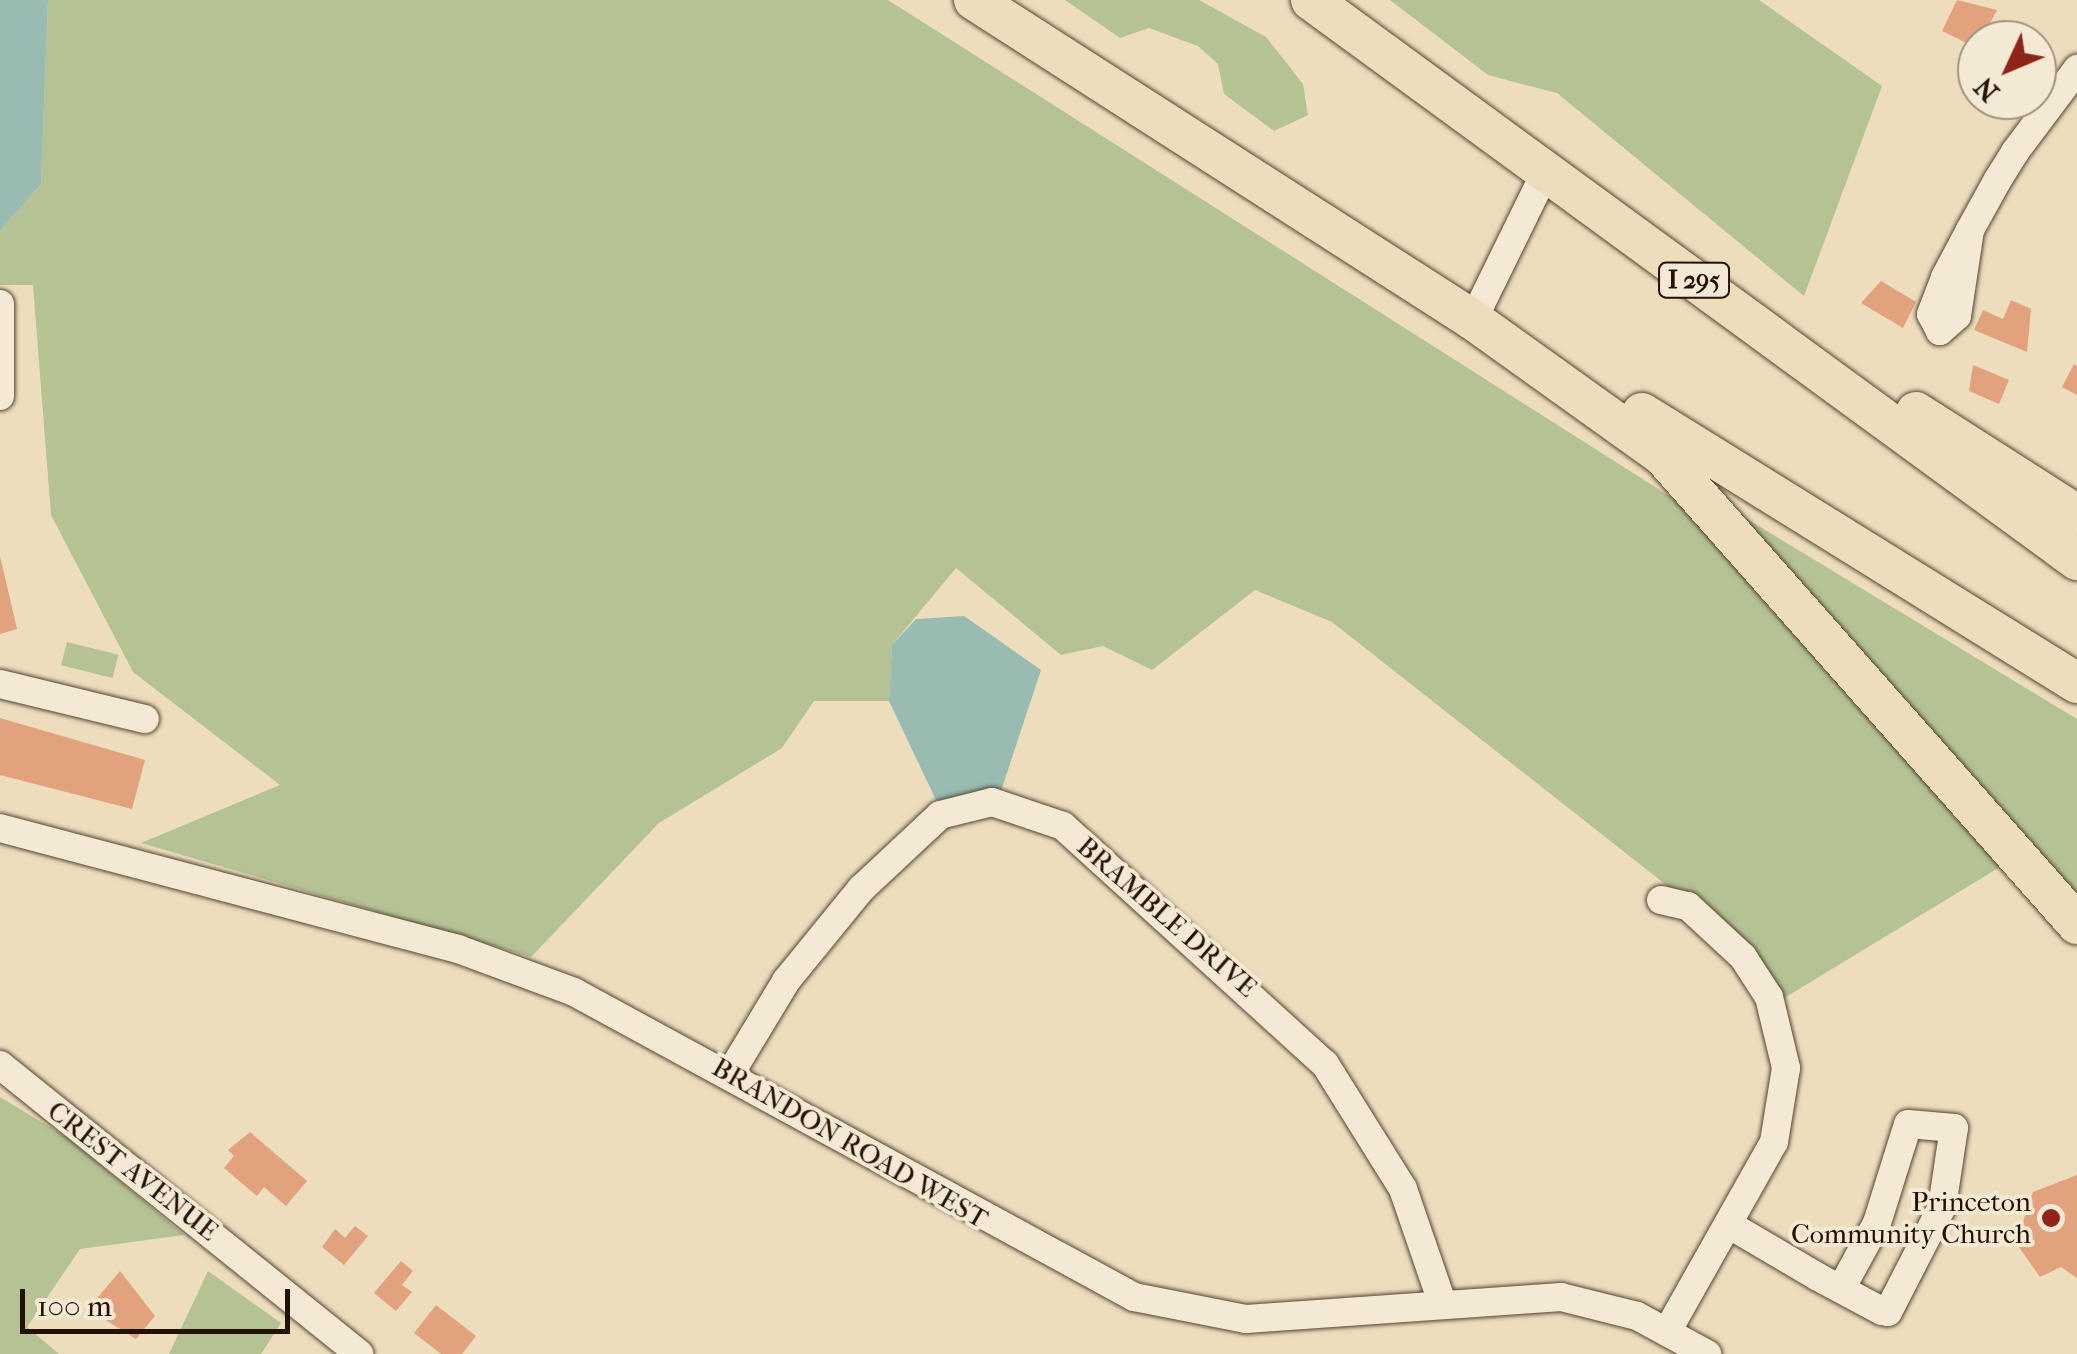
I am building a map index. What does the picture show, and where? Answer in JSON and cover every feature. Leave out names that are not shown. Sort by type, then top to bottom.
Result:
[{"type":"highway","points":[[974,0],[1473,320],[1681,472],[2077,924]]},
{"type":"highway","name":"I 295","points":[[1312,0],[2077,560]]},
{"type":"highway","points":[[1407,70],[2077,515]]},
{"type":"highway","points":[[1473,320],[1522,338],[2077,683]]},
{"type":"street","points":[[1970,230],[2077,68]]},
{"type":"street","points":[[1473,320],[1546,172]]},
{"type":"street","points":[[0,304],[0,396]]},
{"type":"street","points":[[0,684],[145,719]]},
{"type":"street","name":"BRAMBLE DRIVE","points":[[730,1074],[786,981],[860,888],[940,815],[992,802],[1063,826],[1325,1064],[1404,1189],[1442,1302]]},
{"type":"street","name":"BRANDON ROAD WEST","points":[[0,828],[475,954],[590,999],[1134,1298],[1246,1320],[1442,1302],[1561,1296],[1668,1330],[1707,1354]]},
{"type":"street","points":[[1662,900],[1688,906],[1743,957],[1769,997],[1782,1045],[1782,1118],[1668,1330]]},
{"type":"street","name":"CREST AVENUE","points":[[0,1066],[358,1354]]},
{"type":"street","points":[[1728,1224],[1842,1289],[1892,1309],[1942,1207],[1954,1128],[1908,1124],[1876,1223],[1842,1289]]},
{"type":"green space","points":[[48,0],[888,0],[1682,504],[2000,867],[1776,1003],[1731,936],[1332,622],[1255,590],[1152,670],[1103,646],[1061,655],[956,568],[892,645],[889,701],[814,701],[782,748],[659,823],[531,957],[141,843],[280,785],[133,672],[51,515],[33,285],[0,285],[0,231],[41,184]]},
{"type":"green space","points":[[1065,0],[1199,0],[1266,37],[1303,84],[1308,115],[1274,131],[1224,94],[1218,64],[1198,46],[1149,28],[1120,38]]},
{"type":"green space","points":[[1390,0],[1759,0],[1882,86],[1804,296],[1557,93],[1488,75]]},
{"type":"green space","points":[[1729,508],[2077,719],[2077,904]]},
{"type":"green space","points":[[67,642],[118,655],[113,678],[61,665]]},
{"type":"green space","points":[[0,1097],[68,1138],[184,1235],[80,1249],[27,1327],[59,1354],[0,1354]]},
{"type":"green space","points":[[208,1271],[281,1323],[261,1354],[169,1354]]},
{"type":"water","points":[[0,0],[48,0],[41,184],[0,231]]},
{"type":"water","points":[[964,616],[1041,670],[999,797],[936,800],[889,701],[892,645],[916,619]]},
{"type":"building","points":[[1957,0],[1997,10],[1992,20],[1957,20],[1957,38],[1942,31]]},
{"type":"building","points":[[1881,281],[1916,302],[1903,328],[1861,303]]},
{"type":"building","points":[[2011,300],[2031,309],[2027,352],[1974,330],[1983,310],[2003,319]]},
{"type":"building","points":[[2074,364],[2077,366],[2077,395],[2062,387]]},
{"type":"building","points":[[1973,365],[2009,380],[1999,404],[1969,391]]},
{"type":"building","points":[[0,556],[17,629],[0,634]]},
{"type":"building","points":[[0,718],[145,760],[132,809],[0,775]]},
{"type":"building","points":[[250,1132],[307,1181],[286,1206],[264,1187],[257,1196],[224,1168],[234,1156],[228,1150]]},
{"type":"building","name":"Princeton Community Church","points":[[2077,1175],[2077,1278],[2061,1267],[2040,1277],[2016,1243],[2033,1192]]},
{"type":"building","points":[[355,1226],[368,1236],[344,1265],[322,1247],[335,1229],[345,1238]]},
{"type":"building","points":[[401,1261],[413,1271],[402,1285],[412,1292],[396,1311],[374,1293]]},
{"type":"building","points":[[120,1271],[155,1316],[136,1339],[88,1309]]},
{"type":"building","points":[[436,1305],[476,1336],[462,1354],[441,1354],[414,1333]]},
{"type":"place","name":"Princeton Community Church","points":[[2051,1218]]}]
